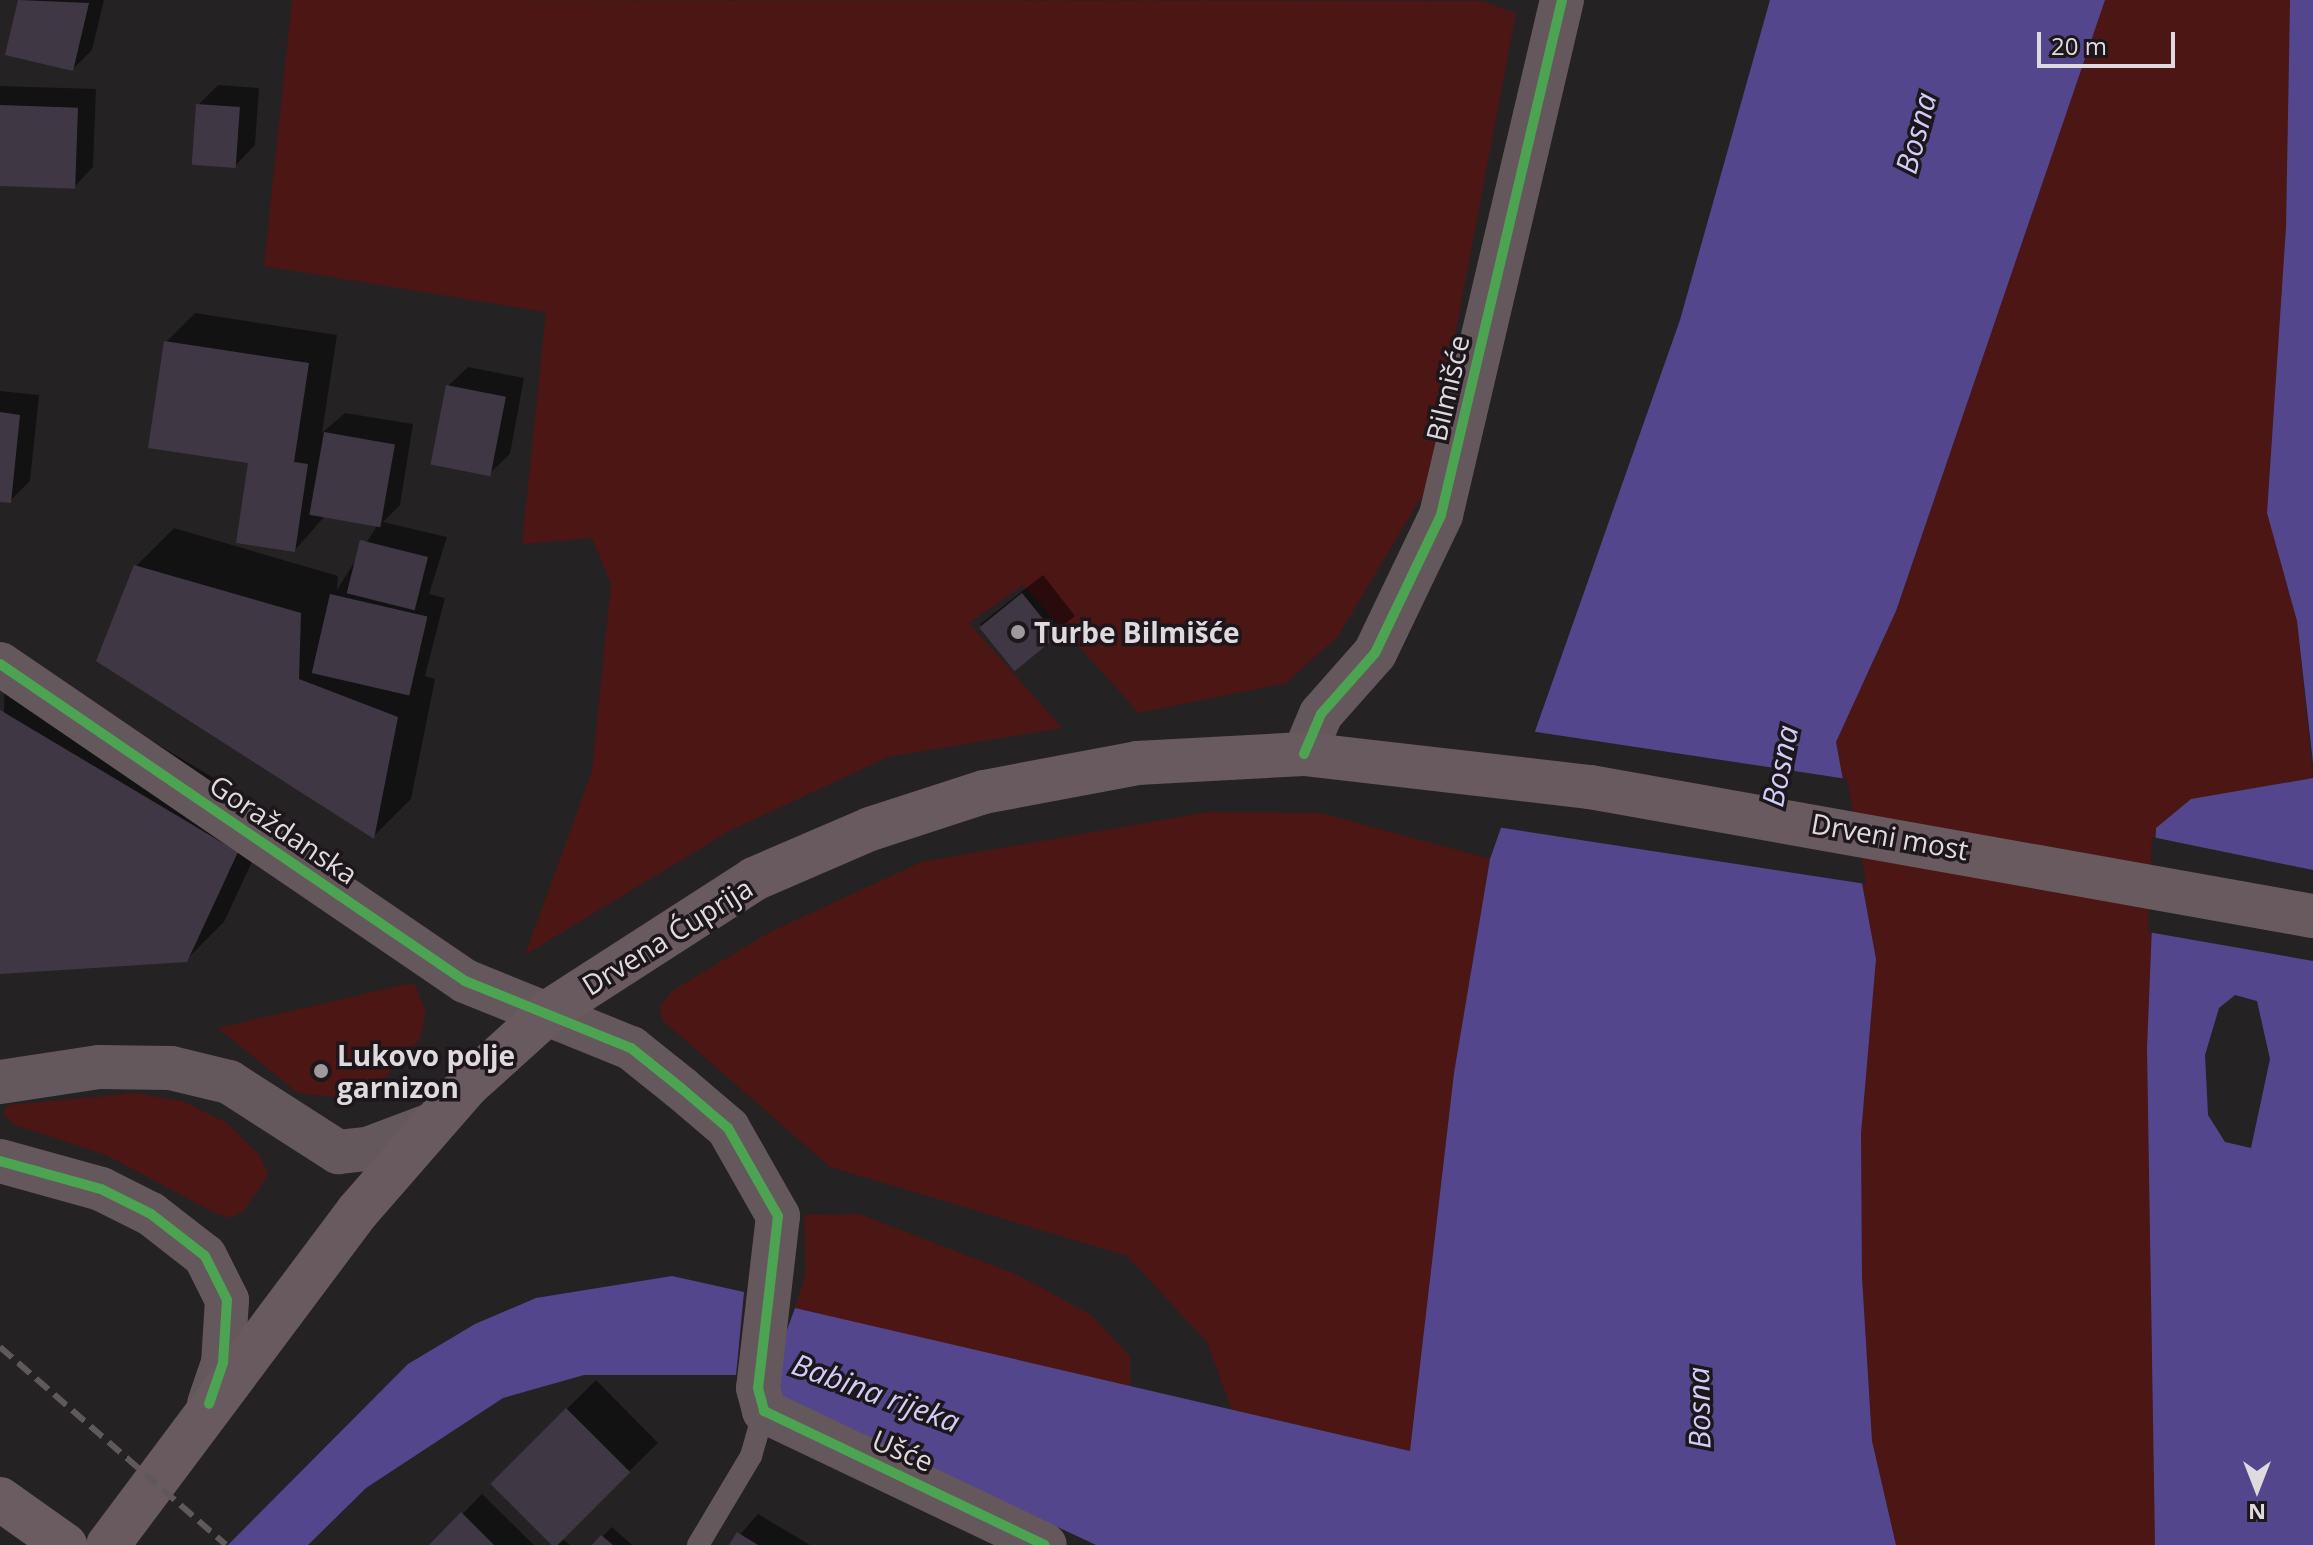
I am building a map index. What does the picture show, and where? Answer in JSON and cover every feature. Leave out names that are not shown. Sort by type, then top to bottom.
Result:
[{"type":"highway","points":[[0,1499],[65,1545]]},
{"type":"main road","name":"Drvena Ćuprija","points":[[108,1545],[209,1404],[431,1125],[551,1010],[754,879],[870,829],[984,792],[1137,763],[1304,754],[1416,766]]},
{"type":"main road","name":"Drveni most","points":[[1416,766],[1922,841],[2313,916]]},
{"type":"street","name":"Bilmišće","points":[[1304,754],[1321,714],[1375,653],[1441,515],[1562,0]]},
{"type":"street","name":"Goraždanska","points":[[0,664],[465,981],[551,1010],[631,1048],[728,1128],[778,1216],[775,1284],[761,1399]]},
{"type":"street","points":[[0,1082],[99,1067],[171,1068],[229,1082],[338,1152],[367,1149],[431,1125]]},
{"type":"street","points":[[0,1161],[101,1189],[151,1214],[205,1256],[227,1300],[223,1363],[209,1404]]},
{"type":"street","name":"Ušće","points":[[761,1399],[1045,1545]]},
{"type":"lane","points":[[698,1545],[751,1456],[761,1399]]},
{"type":"shaded area","points":[[292,0],[1482,1],[1516,13],[1426,489],[1338,636],[1286,683],[1139,713],[1023,585],[969,623],[1062,728],[888,757],[729,831],[525,955],[592,771],[611,584],[592,538],[522,544],[546,312],[264,266]]},
{"type":"shaded area","points":[[2105,0],[2290,0],[2286,227],[2267,513],[2297,621],[2313,778],[2191,799],[2156,828],[2147,1048],[2155,1545],[1896,1545],[1872,1441],[1862,1277],[1861,1134],[1876,959],[1836,742],[1896,611]]},
{"type":"shaded area","points":[[1208,812],[1321,813],[1490,859],[1454,1073],[1410,1451],[1232,1410],[1207,1342],[1127,1256],[830,1167],[662,1020],[660,1007],[672,991],[770,932],[921,862]]},
{"type":"shaded area","points":[[415,984],[426,1012],[420,1039],[382,1081],[354,1099],[298,1093],[218,1028]]},
{"type":"shaded area","points":[[136,1093],[182,1101],[227,1123],[260,1156],[268,1175],[244,1211],[230,1218],[217,1214],[108,1156],[13,1124],[3,1113],[8,1105]]},
{"type":"shaded area","points":[[859,1214],[1020,1276],[1091,1315],[1130,1356],[1130,1390],[795,1308],[806,1272],[804,1215]]},
{"type":"water","points":[[1770,0],[2105,0],[1896,611],[1836,742],[1876,959],[1861,1134],[1862,1277],[1872,1441],[1896,1545],[1096,1545],[765,1390],[795,1308],[1410,1451],[1454,1073],[1490,859],[1680,320]]},
{"type":"water","points":[[2290,0],[2313,0],[2313,763],[2297,621],[2267,513],[2286,227]]},
{"type":"water","points":[[2313,778],[2313,1545],[2155,1545],[2147,1048],[2156,828],[2191,799]],"holes":[[[2235,995],[2257,1001],[2270,1059],[2251,1148],[2225,1142],[2208,1115],[2205,1055],[2219,1008]]]},
{"type":"water","points":[[672,1276],[744,1292],[736,1375],[584,1375],[503,1398],[366,1488],[308,1545],[228,1545],[408,1364],[475,1324],[536,1298]]},
{"type":"pier","points":[[1530,731],[1847,779],[1866,884],[1497,827]]},
{"type":"pier","points":[[2152,837],[2313,870],[2313,961],[2148,932]]},
{"type":"building","points":[[18,0],[89,3],[73,71],[5,55]]},
{"type":"building","points":[[196,104],[240,107],[236,168],[192,165]]},
{"type":"building","points":[[0,105],[78,108],[75,189],[0,186]]},
{"type":"building","points":[[164,341],[309,363],[294,462],[308,464],[295,552],[236,543],[248,463],[148,448]]},
{"type":"building","points":[[446,385],[506,397],[490,476],[431,465]]},
{"type":"building","points":[[0,412],[20,415],[11,503],[0,502]]},
{"type":"building","points":[[324,432],[395,445],[380,527],[309,515]]},
{"type":"building","points":[[360,540],[428,557],[415,610],[347,593]]},
{"type":"building","points":[[134,565],[301,613],[299,679],[398,717],[374,839],[96,661]]},
{"type":"building","name":"Turbe Bilmišće","points":[[1022,593],[1057,637],[1014,671],[979,628]]},
{"type":"building","points":[[330,594],[427,616],[409,695],[312,673]]},
{"type":"building","points":[[0,710],[238,852],[187,962],[0,974]]},
{"type":"building","points":[[566,1408],[630,1472],[558,1545],[552,1545],[490,1484]]},
{"type":"building","points":[[461,1512],[494,1545],[429,1545]]},
{"type":"building","points":[[737,1532],[758,1545],[729,1545]]},
{"type":"building","points":[[601,1535],[613,1545],[592,1545]]},
{"type":"railway","points":[[0,1347],[226,1545]]},
{"type":"cycle path","points":[[1304,754],[1321,714],[1375,653],[1441,515],[1562,0]]},
{"type":"cycle path","points":[[0,664],[465,981],[631,1048],[681,1088],[728,1128],[778,1216],[758,1388],[764,1411],[1045,1545]]},
{"type":"cycle path","points":[[0,1161],[101,1189],[151,1214],[205,1256],[227,1300],[223,1363],[209,1404]]},
{"type":"place","name":"Turbe Bilmišće","points":[[1018,632]]},
{"type":"place","name":"Lukovo polje garnizon","points":[[321,1071]]},
{"type":"water label","name":"Bosna","points":[[1916,133]]},
{"type":"water label","name":"Bosna","points":[[1780,766]]},
{"type":"water label","name":"Babina rijeka","points":[[876,1393]]},
{"type":"water label","name":"Bosna","points":[[1699,1408]]}]
